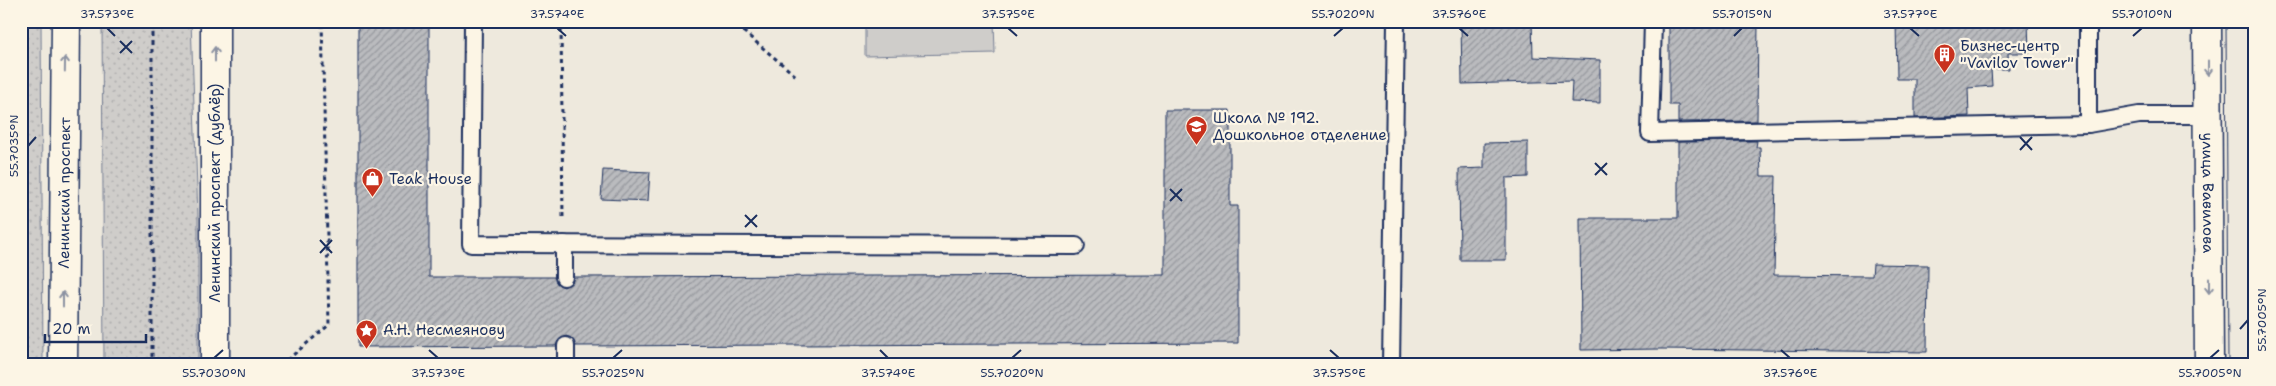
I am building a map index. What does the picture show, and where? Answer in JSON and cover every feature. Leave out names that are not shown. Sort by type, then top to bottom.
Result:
[{"type":"main road","name":"Ленинский проспект","points":[[63,365],[66,21]]},
{"type":"main road","name":"Ленинский проспект (дублёр)","points":[[215,21],[215,365]]},
{"type":"main road","name":"улица Вавилова","points":[[2207,21],[2209,365]]},
{"type":"lane","points":[[473,21],[471,244],[1076,246]]},
{"type":"lane","points":[[1391,365],[1396,21]]},
{"type":"lane","points":[[1653,21],[1650,133],[2088,124],[2139,115],[2208,115]]},
{"type":"lane","points":[[2088,21],[2088,124]]},
{"type":"lane","points":[[564,244],[564,277]]},
{"type":"lane","points":[[566,346],[566,365]]},
{"type":"path","points":[[152,21],[152,365]]},
{"type":"path","points":[[281,365],[329,325],[322,21]]},
{"type":"path","points":[[561,21],[564,244]]},
{"type":"path","points":[[730,21],[796,76]]},
{"type":"shaded area","points":[[21,21],[41,21],[43,365],[21,365]]},
{"type":"shaded area","points":[[102,21],[191,21],[198,217],[198,365],[104,365]]},
{"type":"shaded area","points":[[865,21],[994,21],[995,53],[865,56]]},
{"type":"building","points":[[358,21],[429,21],[429,277],[554,277],[559,285],[564,287],[572,282],[574,277],[1165,275],[1165,110],[1230,110],[1230,206],[1238,206],[1238,343],[576,346],[571,338],[566,336],[558,341],[556,346],[358,347]]},
{"type":"building","points":[[1461,21],[1532,21],[1533,57],[1600,60],[1600,103],[1571,102],[1572,81],[1462,84]]},
{"type":"building","points":[[1669,21],[1758,21],[1757,121],[1678,122],[1678,105],[1669,105]]},
{"type":"building","name":"Бизнес-центр \"Vavilov Tower\"","points":[[1896,21],[2028,21],[2029,53],[2008,53],[2009,69],[1991,69],[1992,86],[1968,88],[1969,116],[1915,118],[1915,79],[1897,79]]},
{"type":"building","points":[[1757,141],[1756,147],[1760,147],[1761,176],[1776,176],[1774,275],[1872,276],[1873,264],[1928,265],[1927,352],[1581,350],[1580,218],[1678,218],[1678,142]]},
{"type":"building","points":[[1528,142],[1528,177],[1506,178],[1506,260],[1460,260],[1459,169],[1484,168],[1484,143]]},
{"type":"building","points":[[603,170],[650,172],[648,201],[601,199]]},
{"type":"tram line","points":[[2226,21],[2228,365]]},
{"type":"tram line","points":[[2251,21],[2253,365]]},
{"type":"place","name":"Бизнес-центр \"Vavilov Tower\"","points":[[1944,74]]},
{"type":"place","name":"Школа № 192. Дошкольное отделение","points":[[1197,146]]},
{"type":"place","name":"Teak House","points":[[373,198]]},
{"type":"place","name":"А.Н. Несмеянову","points":[[367,349]]}]
